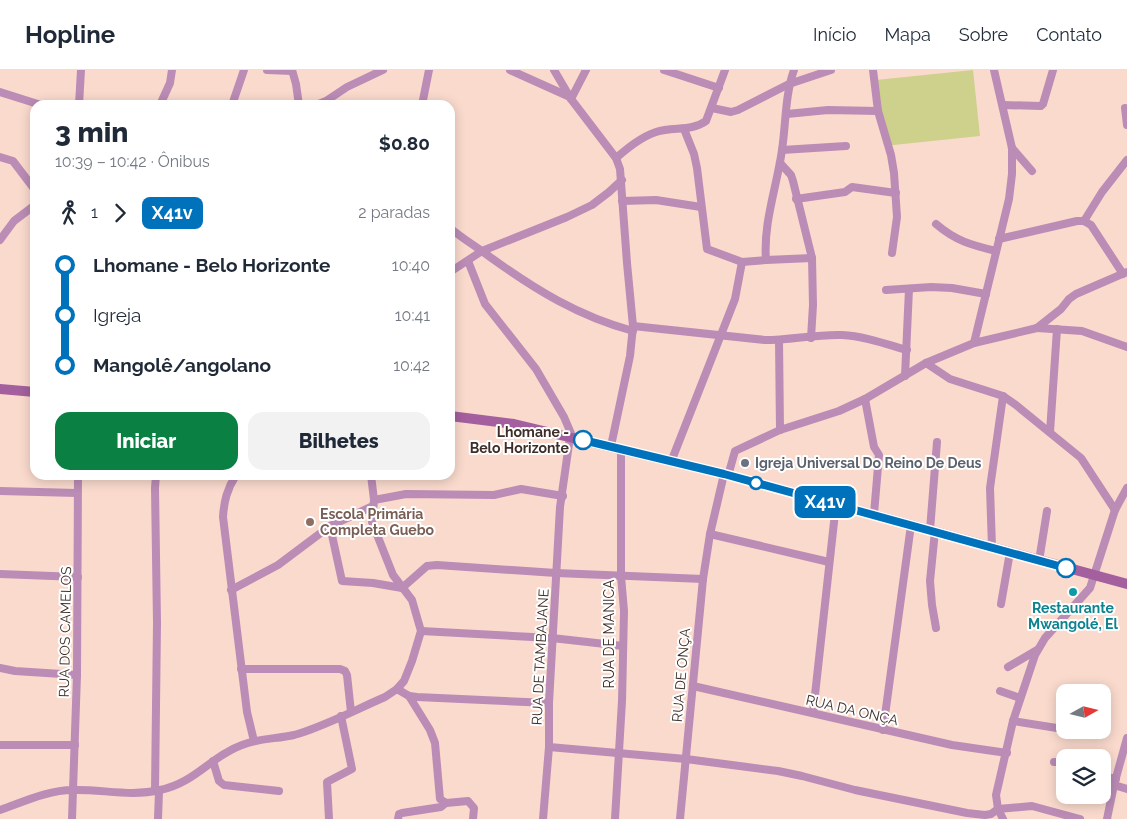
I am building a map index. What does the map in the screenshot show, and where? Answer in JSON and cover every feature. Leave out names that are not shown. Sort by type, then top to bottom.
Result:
[{"type":"main road","points":[[0,389],[30,392]]},
{"type":"main road","points":[[455,417],[514,424],[726,475],[1127,584]]},
{"type":"street","points":[[79,100],[81,70]]},
{"type":"street","points":[[162,100],[170,83],[172,70]]},
{"type":"street","points":[[234,100],[244,70]]},
{"type":"street","points":[[267,70],[292,70],[299,100]]},
{"type":"street","points":[[328,100],[347,87],[383,70]]},
{"type":"street","points":[[423,100],[429,70]]},
{"type":"street","points":[[510,70],[570,98]]},
{"type":"street","points":[[554,70],[570,98],[616,158],[641,139],[657,132],[684,129],[700,125],[706,121],[725,70]]},
{"type":"street","points":[[570,98],[586,70]]},
{"type":"street","points":[[664,70],[719,88]]},
{"type":"street","points":[[766,260],[765,238],[782,150],[789,84],[794,70]]},
{"type":"street","points":[[712,108],[731,112],[738,110],[789,84],[831,70]]},
{"type":"street","points":[[873,70],[878,111],[891,155],[896,192],[897,224],[892,254]]},
{"type":"street","points":[[974,343],[1009,199],[1012,174],[1012,148],[994,70]]},
{"type":"street","points":[[1003,105],[1041,106],[1044,104],[1053,70]]},
{"type":"street","points":[[0,92],[30,102]]},
{"type":"street","points":[[1125,108],[1127,125]]},
{"type":"street","points":[[787,114],[828,110],[878,111]]},
{"type":"street","points":[[684,129],[694,154],[697,168],[707,249],[742,262],[812,258]]},
{"type":"street","points":[[782,150],[846,146]]},
{"type":"street","points":[[1012,148],[1032,171]]},
{"type":"street","points":[[0,157],[12,161],[30,184]]},
{"type":"street","name":"RUA DE MANICA","points":[[614,819],[622,701],[624,610],[616,448],[633,329],[622,201],[622,180],[616,158]]},
{"type":"street","points":[[1084,221],[1102,192],[1127,160]]},
{"type":"street","points":[[780,162],[791,176],[812,258],[813,305],[810,338]]},
{"type":"street","points":[[455,269],[482,251],[584,209],[609,192],[622,180]]},
{"type":"street","points":[[796,199],[845,192],[852,187],[896,192]]},
{"type":"street","points":[[622,201],[656,200],[701,206]]},
{"type":"street","points":[[0,240],[14,221],[30,209]]},
{"type":"street","points":[[999,239],[1084,221],[1091,225],[1125,273],[1076,294],[1037,328]]},
{"type":"street","points":[[936,224],[955,239],[996,251]]},
{"type":"street","points":[[455,232],[537,289],[567,306],[598,320],[633,329],[722,334],[779,340],[820,336],[852,336],[866,338],[907,350]]},
{"type":"street","points":[[468,261],[485,304],[536,370],[560,409],[571,437]]},
{"type":"street","points":[[671,462],[735,299],[742,262]]},
{"type":"street","points":[[886,290],[931,287],[952,288],[986,294]]},
{"type":"street","points":[[905,376],[909,289]]},
{"type":"street","points":[[1037,328],[1082,331],[1127,347]]},
{"type":"street","name":"RUA DE ONÇA","points":[[680,819],[703,580],[710,534],[726,475],[735,451],[780,430],[839,411],[865,399],[926,363],[974,343],[1037,328]]},
{"type":"street","points":[[1050,432],[1057,328]]},
{"type":"street","points":[[779,340],[780,430]]},
{"type":"street","points":[[926,363],[950,379],[1003,396],[1050,432],[1082,458],[1114,510]]},
{"type":"street","points":[[992,547],[990,488],[1003,396]]},
{"type":"street","points":[[865,399],[874,448],[879,455],[874,514]]},
{"type":"street","name":"RUA DE TAMBAJANE","points":[[543,819],[549,747],[549,703],[560,507],[571,437]]},
{"type":"street","points":[[936,628],[930,580],[937,442]]},
{"type":"street","name":"RUA DOS CAMELOS","points":[[72,819],[77,676],[78,480]]},
{"type":"street","points":[[156,480],[158,819]]},
{"type":"street","points":[[233,480],[224,500],[223,517],[241,669],[247,712],[254,741]]},
{"type":"street","points":[[0,810],[45,794],[73,790],[105,792],[157,791],[179,785],[234,748],[254,741],[293,735],[352,712],[397,689],[404,681],[421,632],[412,600],[393,575],[372,522],[374,503],[372,480]]},
{"type":"street","points":[[1003,819],[998,809],[996,795],[1020,698],[1035,654],[1045,638],[1090,588],[1114,510],[1127,488]]},
{"type":"street","points":[[231,590],[278,565],[330,526],[374,503],[406,494],[494,495],[522,489],[563,496]]},
{"type":"street","points":[[0,491],[77,493]]},
{"type":"street","points":[[813,713],[836,504]]},
{"type":"street","points":[[1039,561],[1047,511]]},
{"type":"street","points":[[883,730],[911,525]]},
{"type":"street","points":[[330,526],[342,581],[373,583],[402,588]]},
{"type":"street","points":[[710,534],[829,562]]},
{"type":"street","points":[[1001,604],[1010,552]]},
{"type":"street","points":[[402,588],[427,566],[437,564],[556,573],[703,580]]},
{"type":"street","points":[[0,574],[78,577]]},
{"type":"street","points":[[421,632],[552,638],[623,646]]},
{"type":"street","points":[[1008,667],[1038,649]]},
{"type":"street","points":[[0,668],[77,676]]},
{"type":"street","points":[[241,669],[340,668],[345,670],[347,676],[352,712]]},
{"type":"street","name":"RUA DA ONÇA","points":[[693,686],[952,745],[1007,754]]},
{"type":"street","points":[[397,689],[408,696],[430,730],[436,753],[440,800],[446,803],[468,801],[474,808],[473,819]]},
{"type":"street","points":[[1000,692],[1020,698]]},
{"type":"street","points":[[408,696],[549,703]]},
{"type":"street","points":[[329,819],[327,782],[352,770],[341,716]]},
{"type":"street","points":[[1014,721],[1056,728]]},
{"type":"street","points":[[1107,819],[1127,738]]},
{"type":"street","points":[[0,745],[75,745]]},
{"type":"street","points":[[549,747],[686,759],[794,774],[856,790],[967,813],[985,815],[991,814],[998,809],[1040,807],[1080,819]]},
{"type":"street","points":[[213,761],[220,781],[224,785],[279,791]]},
{"type":"street","points":[[1111,780],[1127,789]]},
{"type":"street","points":[[398,819],[399,814],[402,813],[441,807],[446,803]]},
{"type":"green space","points":[[973,70],[980,136],[884,146],[876,80]]},
{"type":"bus line","name":"X41v","points":[[583,440],[724,474],[1066,568]]},
{"type":"place","name":"Lhomane - Belo Horizonte","points":[[583,440]]},
{"type":"place","name":"Igreja Universal Do Reino De Deus","points":[[745,463]]},
{"type":"place","name":"Escola Primária Completa Guebo","points":[[310,522]]},
{"type":"place","name":"Restaurante Mwangolé, El","points":[[1073,592]]}]
